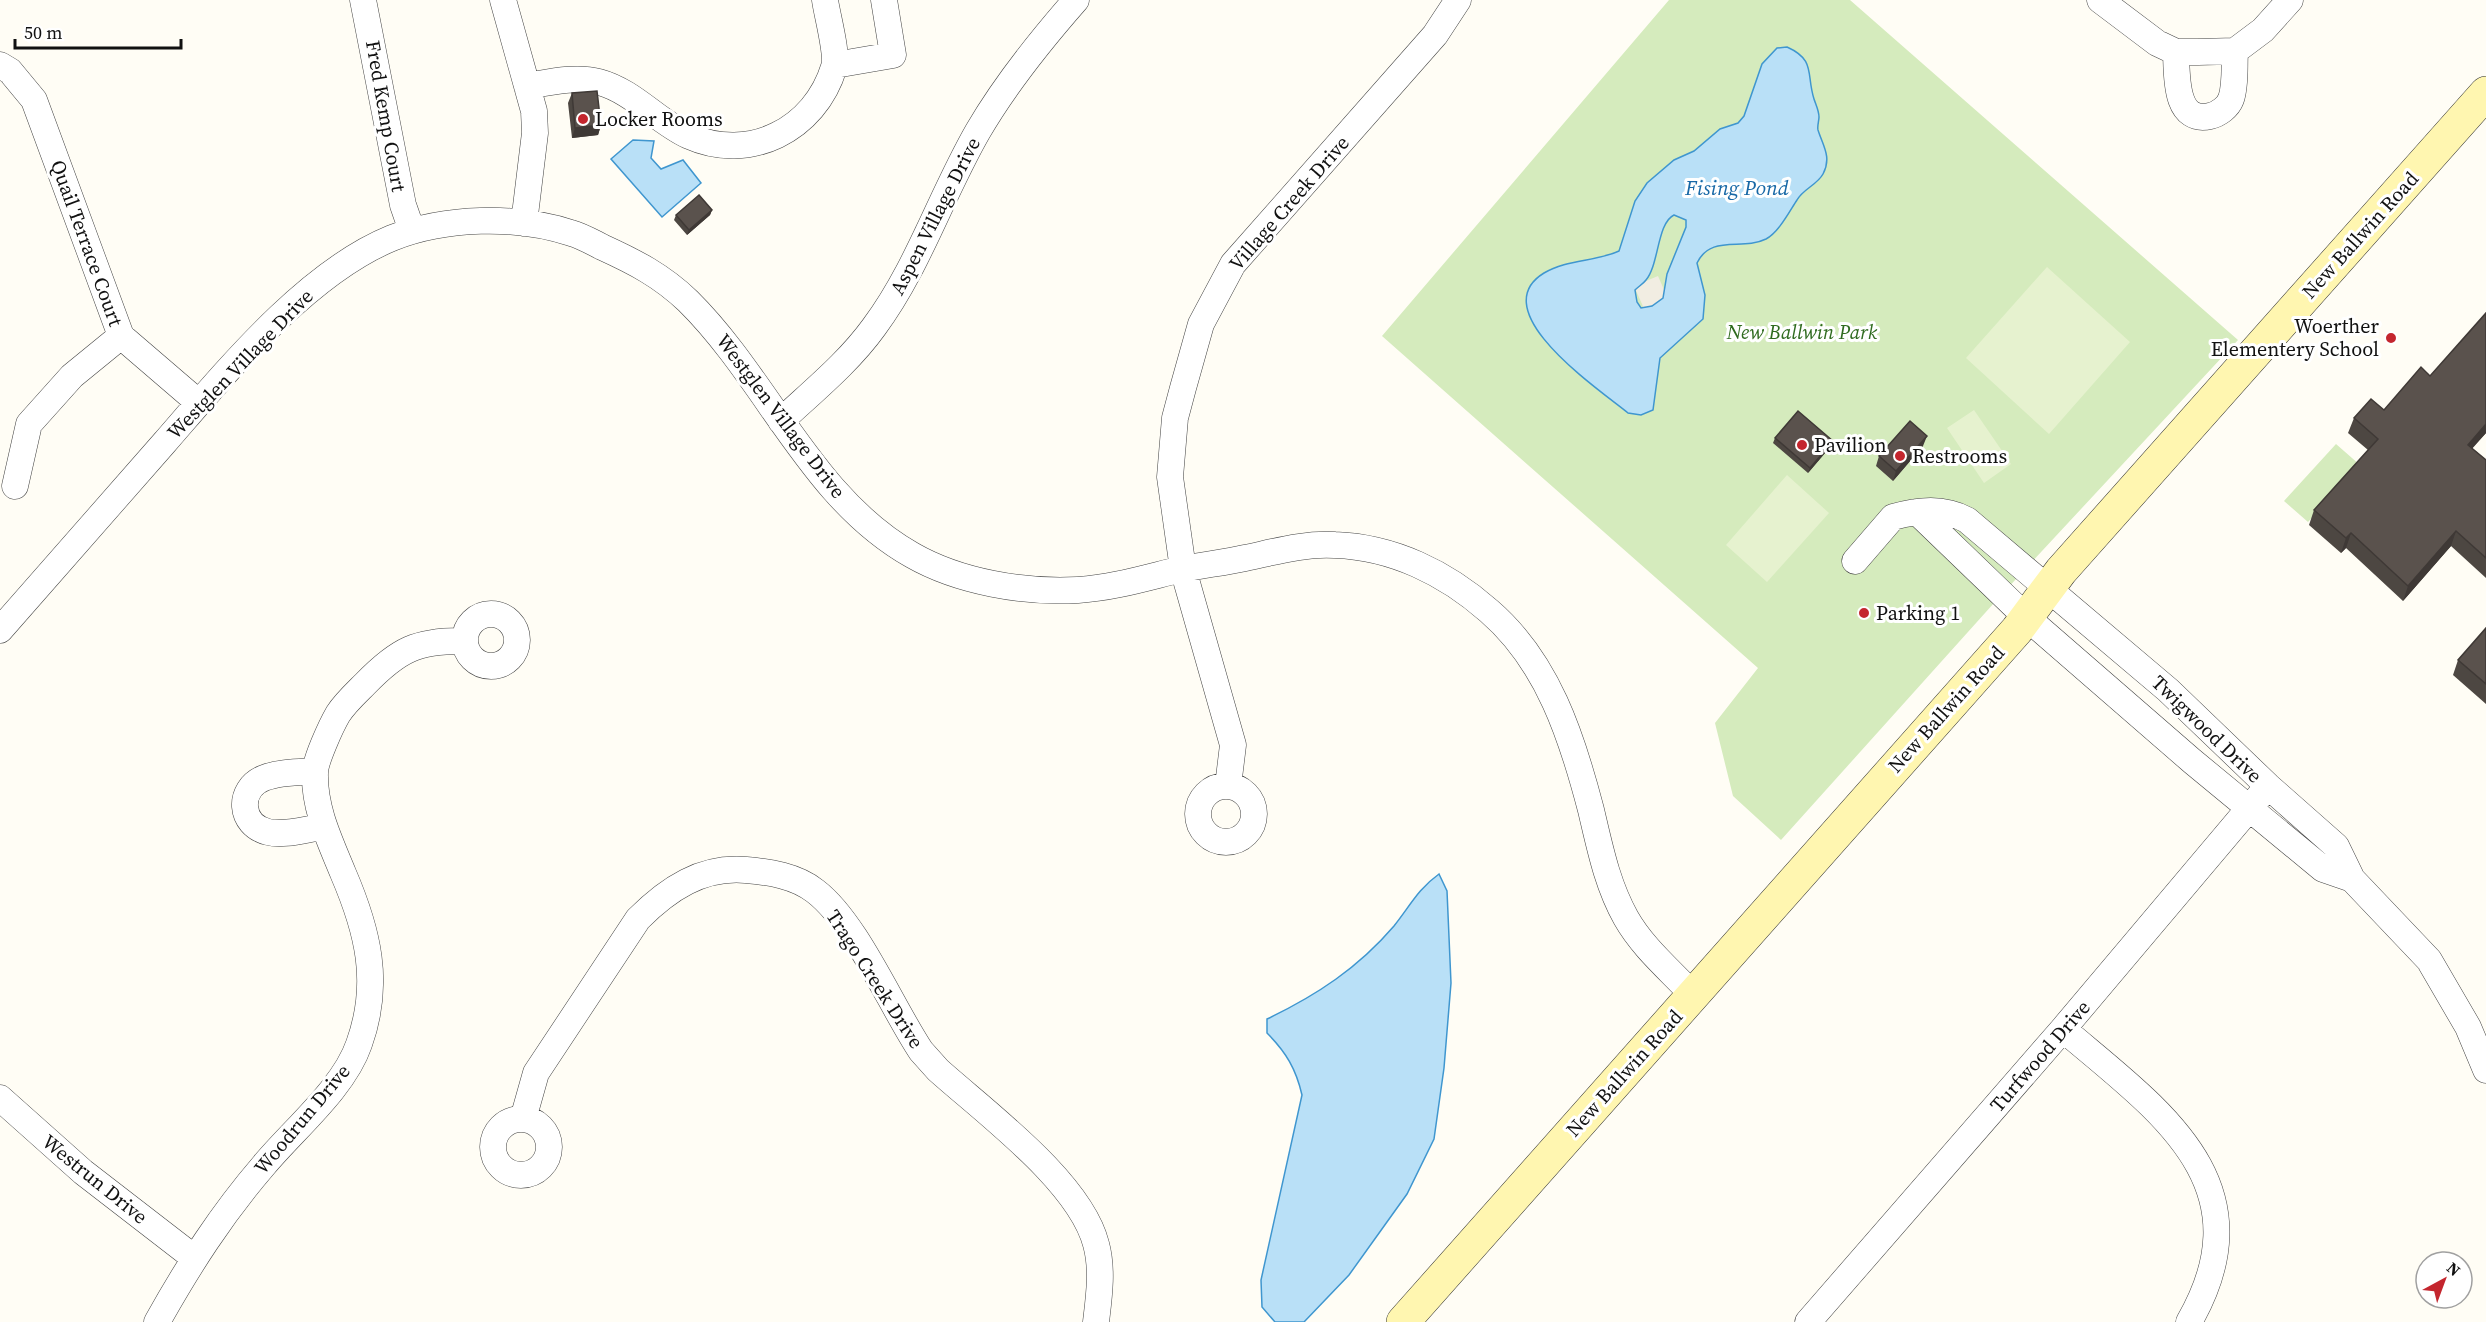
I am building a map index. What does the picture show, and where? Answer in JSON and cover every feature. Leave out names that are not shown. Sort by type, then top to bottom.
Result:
[{"type":"main road","name":"New Ballwin Road","points":[[1403,1322],[2018,630],[2025,616],[2050,588],[2061,571],[2181,433],[2486,93]]},
{"type":"street","name":"Fred Kemp Court","points":[[363,0],[403,205],[412,231]]},
{"type":"street","points":[[503,0],[534,111],[535,133],[524,223]]},
{"type":"street","points":[[527,86],[578,79],[598,82],[619,90],[689,136],[708,142],[741,147],[776,136],[798,123],[820,97],[835,65],[825,0]]},
{"type":"street","points":[[835,65],[893,55],[884,0]]},
{"type":"street","name":"Aspen Village Drive","points":[[781,421],[847,359],[874,328],[894,297],[978,131],[1026,59],[1076,0]]},
{"type":"street","name":"Village Creek Drive","points":[[1228,786],[1233,745],[1184,569],[1170,477],[1175,418],[1201,324],[1233,264],[1435,35],[1458,0]]},
{"type":"street","points":[[2100,0],[2140,32],[2176,52],[2235,51],[2263,30],[2290,0]]},
{"type":"street","points":[[2176,52],[2181,101],[2189,112],[2206,117],[2222,110],[2232,97],[2235,51]]},
{"type":"street","name":"Quail Terrace Court","points":[[0,65],[10,71],[34,100],[121,336],[199,403]]},
{"type":"street","name":"Westglen Village Drive","points":[[0,630],[199,403],[295,302],[327,275],[385,241],[412,231],[453,224],[524,223],[573,233],[638,262],[667,282],[716,330],[781,421],[834,489],[855,511],[911,555],[942,569],[983,581],[1072,591],[1107,587],[1184,569],[1304,546],[1335,544],[1404,557],[1431,571],[1490,612],[1534,663],[1556,702],[1580,773],[1599,852],[1626,918],[1646,948],[1693,995]]},
{"type":"street","points":[[15,486],[29,424],[72,376],[121,336]]},
{"type":"street","points":[[1855,561],[1893,517],[1938,510],[1954,513],[1967,520],[2050,588]]},
{"type":"street","points":[[1917,512],[2025,616]]},
{"type":"street","name":"Twigwood Drive","points":[[2050,588],[2168,690],[2268,786],[2336,846],[2352,879],[2428,960],[2468,1028],[2486,1070]]},
{"type":"street","name":"Twigwood Drive","points":[[2025,616],[2248,808],[2323,869],[2352,879]]},
{"type":"street","points":[[323,827],[277,833],[265,831],[255,826],[245,814],[243,801],[246,791],[264,777],[315,771],[338,714],[382,666],[406,650],[431,641],[465,641]]},
{"type":"street","name":"Woodrun Drive","points":[[157,1322],[193,1257],[258,1172],[342,1076],[359,1045],[372,980],[369,945],[349,885],[323,827],[315,771]]},
{"type":"street","name":"Turfwood Drive","points":[[1808,1322],[2063,1029],[2268,786]]},
{"type":"street","name":"Trago Creek Drive","points":[[523,1119],[536,1073],[638,920],[658,899],[681,882],[711,873],[738,869],[782,875],[815,890],[836,912],[921,1051],[938,1070],[1057,1178],[1077,1203],[1088,1223],[1098,1253],[1100,1270],[1096,1322]]},
{"type":"street","points":[[2063,1029],[2158,1110],[2180,1134],[2196,1159],[2210,1192],[2217,1218],[2217,1250],[2208,1283],[2190,1322]]},
{"type":"street","name":"Westrun Drive","points":[[0,1098],[83,1172],[193,1257]]},
{"type":"green space","name":"New Ballwin Park","points":[[1669,0],[1850,0],[2238,340],[2003,593],[1781,840],[1733,796],[1715,723],[1758,668],[1382,336]]},
{"type":"green space","points":[[2047,267],[2130,342],[2049,434],[1966,358]]},
{"type":"green space","points":[[1974,410],[2011,464],[1984,483],[1947,428]]},
{"type":"green space","points":[[2336,444],[2360,465],[2308,522],[2284,501]]},
{"type":"green space","points":[[1787,475],[1829,513],[1767,582],[1726,545]]},
{"type":"shaded area","points":[[1658,276],[1669,301],[1645,311],[1634,286]]},
{"type":"water","name":"Fising Pond","points":[[1787,47],[1802,57],[1806,63],[1819,112],[1818,130],[1826,152],[1826,168],[1820,178],[1800,196],[1771,236],[1747,244],[1719,246],[1703,254],[1697,263],[1705,295],[1703,319],[1660,358],[1653,410],[1641,415],[1628,413],[1594,387],[1552,349],[1536,328],[1527,308],[1529,289],[1544,273],[1553,268],[1619,251],[1635,201],[1647,183],[1674,160],[1694,151],[1720,129],[1738,123],[1744,116],[1762,64],[1777,48]],"holes":[[[1674,215],[1686,220],[1686,227],[1667,274],[1663,298],[1652,306],[1641,308],[1637,302],[1635,290],[1650,273],[1664,226]]]},
{"type":"water","points":[[633,140],[654,141],[651,158],[661,169],[683,160],[701,183],[662,217],[611,159]]},
{"type":"water","points":[[1439,874],[1447,891],[1451,983],[1444,1068],[1434,1139],[1407,1194],[1349,1275],[1304,1322],[1275,1322],[1262,1307],[1261,1280],[1302,1095],[1289,1061],[1267,1033],[1267,1019],[1320,990],[1351,968],[1380,941],[1420,892]]},
{"type":"building","points":[[597,91],[601,125],[575,128],[572,93]]},
{"type":"building","points":[[699,195],[712,210],[689,230],[676,215]]},
{"type":"building","points":[[2486,313],[2486,424],[2468,445],[2486,460],[2486,558],[2456,531],[2408,586],[2351,533],[2346,538],[2314,510],[2378,439],[2354,418],[2371,399],[2384,410],[2421,367],[2430,376]]},
{"type":"building","name":"Pavilion","points":[[1798,411],[1833,441],[1810,468],[1775,438]]},
{"type":"building","name":"Restrooms","points":[[1910,421],[1927,436],[1896,471],[1879,456]]},
{"type":"building","points":[[2486,628],[2486,684],[2458,660]]},
{"type":"place","name":"Locker Rooms","points":[[583,119]]},
{"type":"place","name":"Woerther Elementery School","points":[[2391,338]]},
{"type":"place","name":"Pavilion","points":[[1802,445]]},
{"type":"place","name":"Restrooms","points":[[1900,456]]},
{"type":"place","name":"Parking 1","points":[[1864,613]]}]
